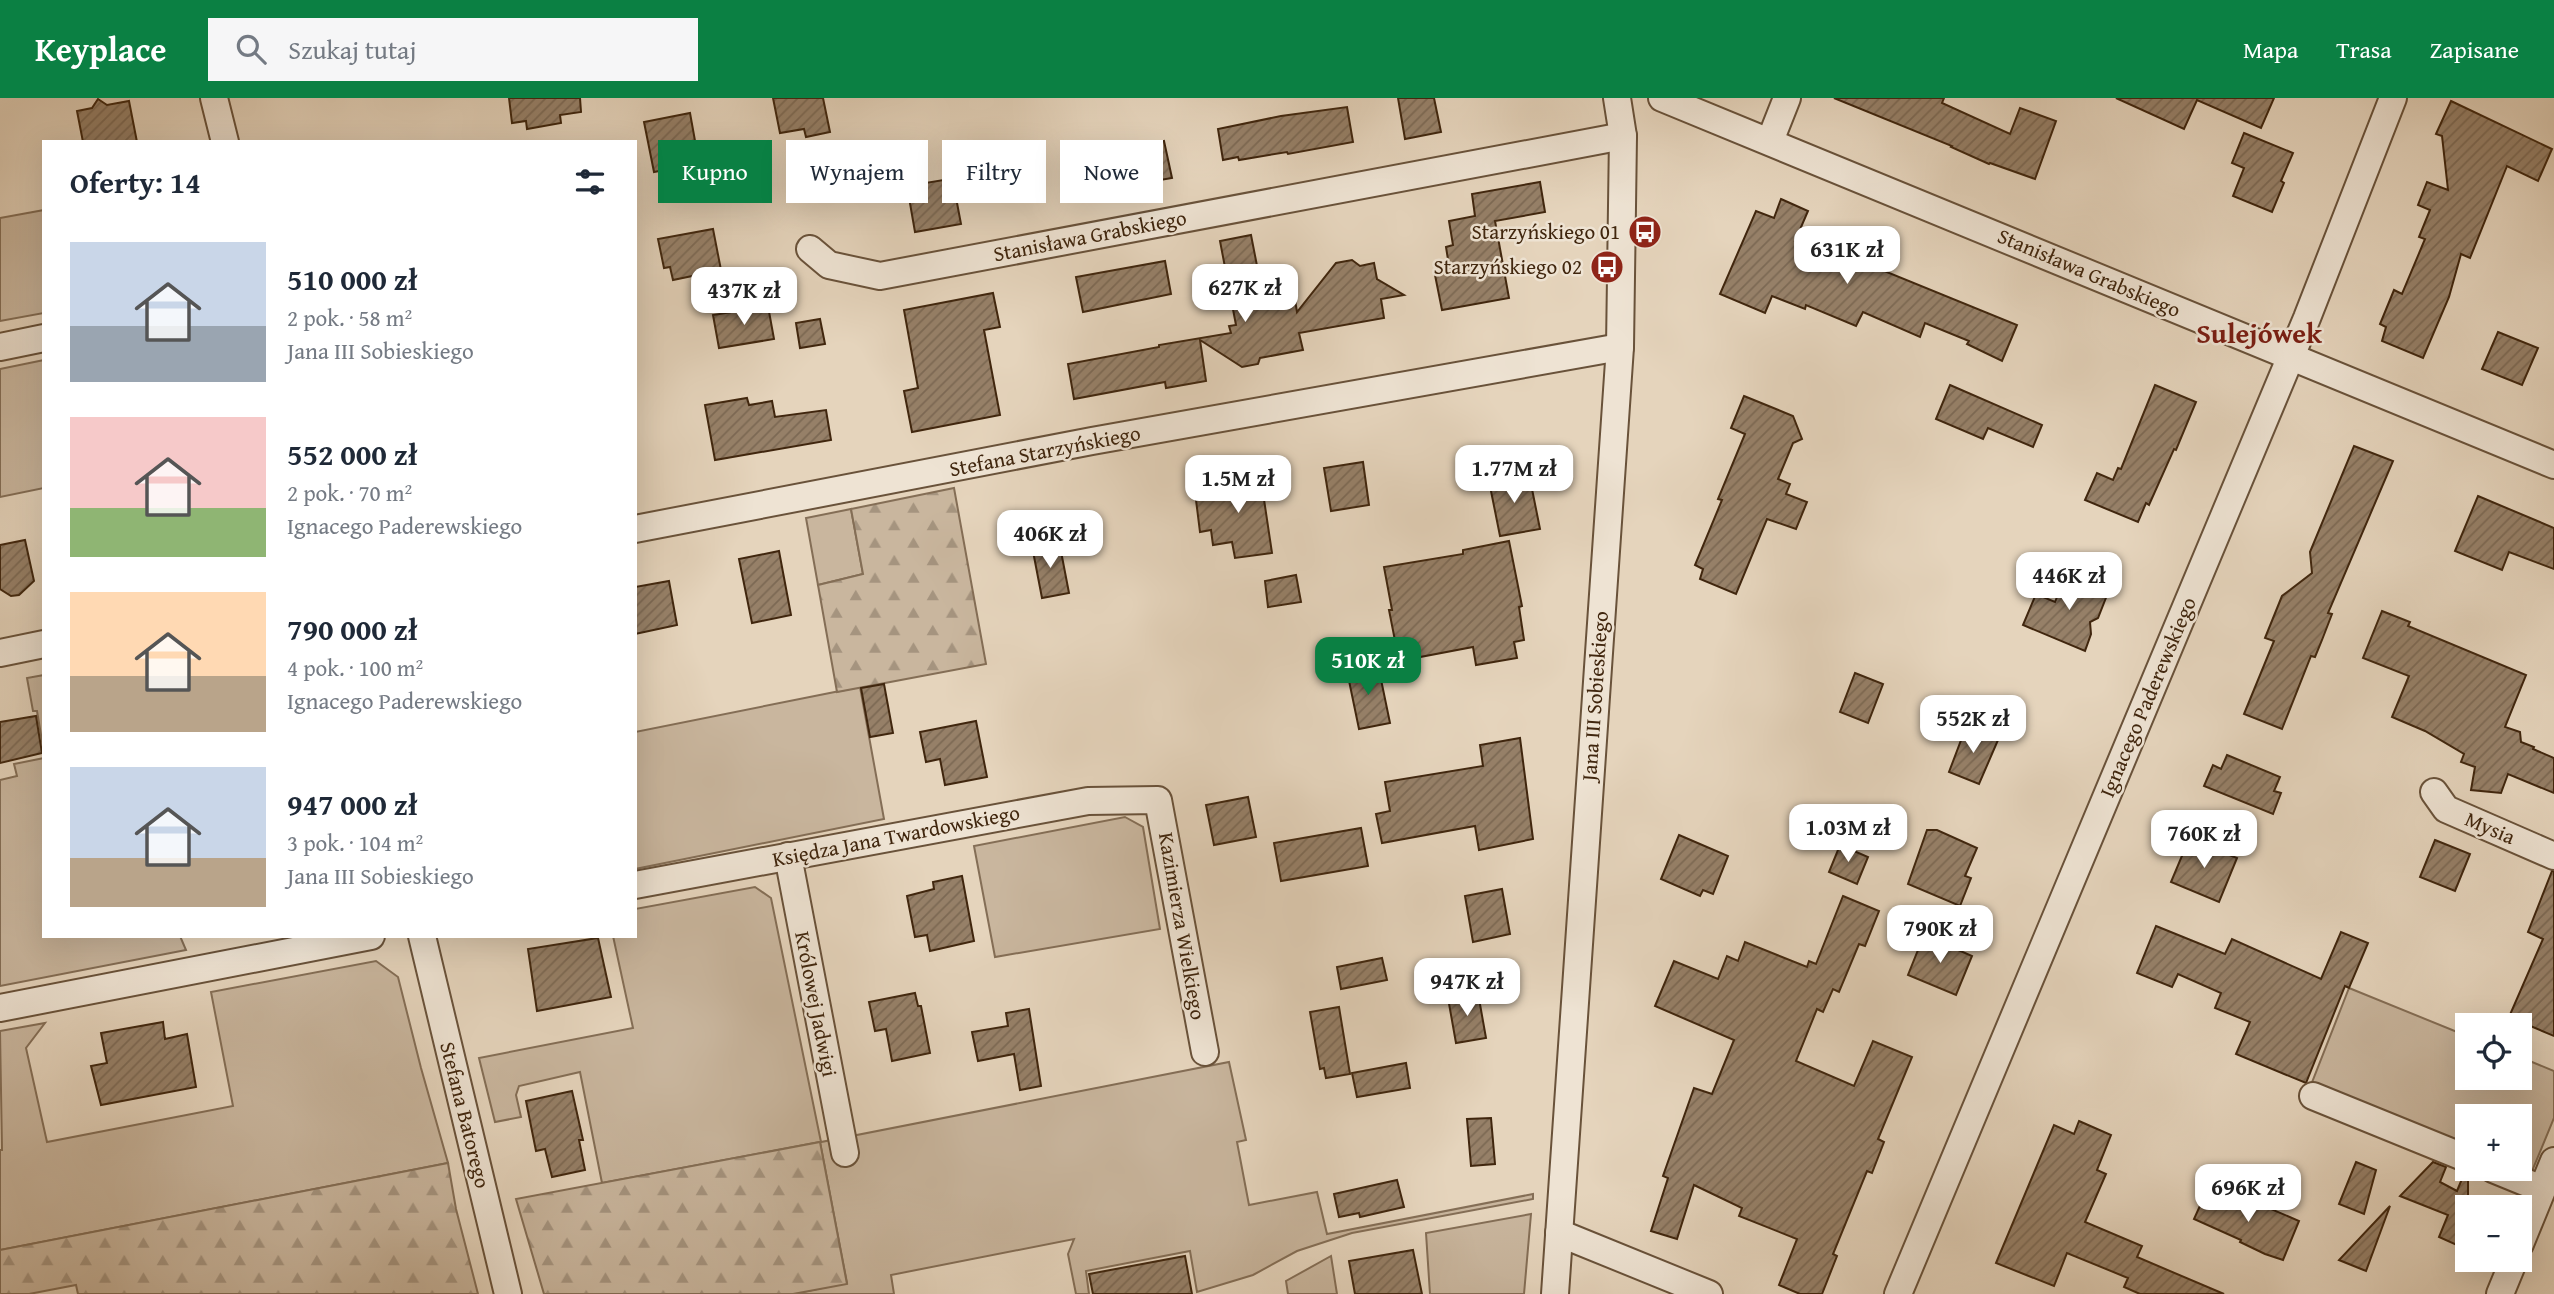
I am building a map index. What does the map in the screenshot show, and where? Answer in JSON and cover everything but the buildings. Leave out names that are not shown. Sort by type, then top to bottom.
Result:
[{"type":"street","points":[[214,98],[224,140]]},
{"type":"street","name":"Jana III Sobieskiego","points":[[1555,1294],[1620,347],[1623,136],[1617,98]]},
{"type":"street","name":"Stanisława Grabskiego","points":[[1662,98],[2554,466]]},
{"type":"street","points":[[1770,141],[1787,98]]},
{"type":"street","name":"Ignacego Paderewskiego","points":[[1898,1294],[2291,356],[2393,98]]},
{"type":"street","name":"Stanisława Grabskiego","points":[[810,249],[829,265],[880,276],[1623,136]]},
{"type":"street","points":[[0,347],[42,338]]},
{"type":"street","name":"Stefana Starzyńskiego","points":[[637,529],[1092,441],[1620,347]]},
{"type":"street","points":[[0,653],[42,644]]},
{"type":"street","name":"Mysia","points":[[2434,792],[2446,809],[2554,856]]},
{"type":"street","name":"Księdza Jana Twardowskiego","points":[[637,886],[1088,800],[1158,800]]},
{"type":"street","name":"Kazimierza Wielkiego","points":[[1158,800],[1205,1052]]},
{"type":"street","name":"Królowej Jadwigi","points":[[788,856],[845,1153]]},
{"type":"street","points":[[0,1008],[361,938]]},
{"type":"street","name":"Stefana Batorego","points":[[422,938],[509,1294]]},
{"type":"street","points":[[2313,1096],[2455,1154]]},
{"type":"street","points":[[2532,1214],[2554,1161]]},
{"type":"street","points":[[2522,1181],[2542,1189]]},
{"type":"street","points":[[1559,1233],[1709,1294]]},
{"type":"street","points":[[2500,1294],[2509,1272]]},
{"type":"green space","points":[[42,210],[42,313],[0,321],[0,218]]},
{"type":"green space","points":[[42,360],[42,488],[0,497],[0,369]]},
{"type":"green space","points":[[954,488],[986,664],[837,692],[818,585],[863,574],[851,509]]},
{"type":"green space","points":[[851,509],[863,574],[818,585],[806,518]]},
{"type":"green space","points":[[42,675],[42,741],[37,711],[33,711],[27,678]]},
{"type":"green space","points":[[860,687],[884,819],[637,869],[637,732]]},
{"type":"green space","points":[[42,758],[42,938],[181,938],[186,950],[0,986],[0,780],[17,776],[14,764]]},
{"type":"green space","points":[[1125,817],[1143,827],[1160,929],[995,957],[974,846]]},
{"type":"green space","points":[[755,887],[771,898],[821,1142],[1229,1062],[1246,1140],[1237,1142],[1249,1205],[1317,1192],[1327,1234],[1533,1194],[1533,1199],[1352,1233],[1297,1251],[1253,1275],[1197,1292],[1190,1251],[1086,1271],[1089,1294],[1076,1294],[1068,1254],[1074,1239],[891,1275],[894,1294],[793,1294],[847,1283],[820,1142],[602,1183],[580,1072],[519,1086],[516,1095],[521,1117],[495,1122],[479,1058],[633,1028],[613,938],[637,938],[637,909]]},
{"type":"green space","points":[[376,961],[398,977],[448,1163],[0,1250],[0,1031],[45,1023],[26,1048],[47,1142],[233,1106],[211,992]]},
{"type":"green space","points":[[2349,988],[2455,1031],[2455,1090],[2532,1090],[2532,1062],[2554,1071],[2554,1118],[2532,1171],[2532,1104],[2455,1104],[2455,1145],[2311,1085]]},
{"type":"green space","points":[[820,1142],[847,1284],[793,1294],[544,1294],[516,1199]]},
{"type":"green space","points":[[448,1163],[456,1209],[478,1294],[78,1294],[76,1285],[29,1294],[0,1294],[0,1250]]},
{"type":"green space","points":[[1531,1214],[1524,1294],[1430,1294],[1426,1233]]},
{"type":"green space","points":[[1331,1256],[1337,1294],[1288,1294],[1286,1281]]},
{"type":"place","name":"Starzyńskiego 01","points":[[1645,232]]},
{"type":"place","name":"Starzyńskiego 02","points":[[1607,267]]},
{"type":"district","name":"Sulejówek","points":[[2259,333]]}]
